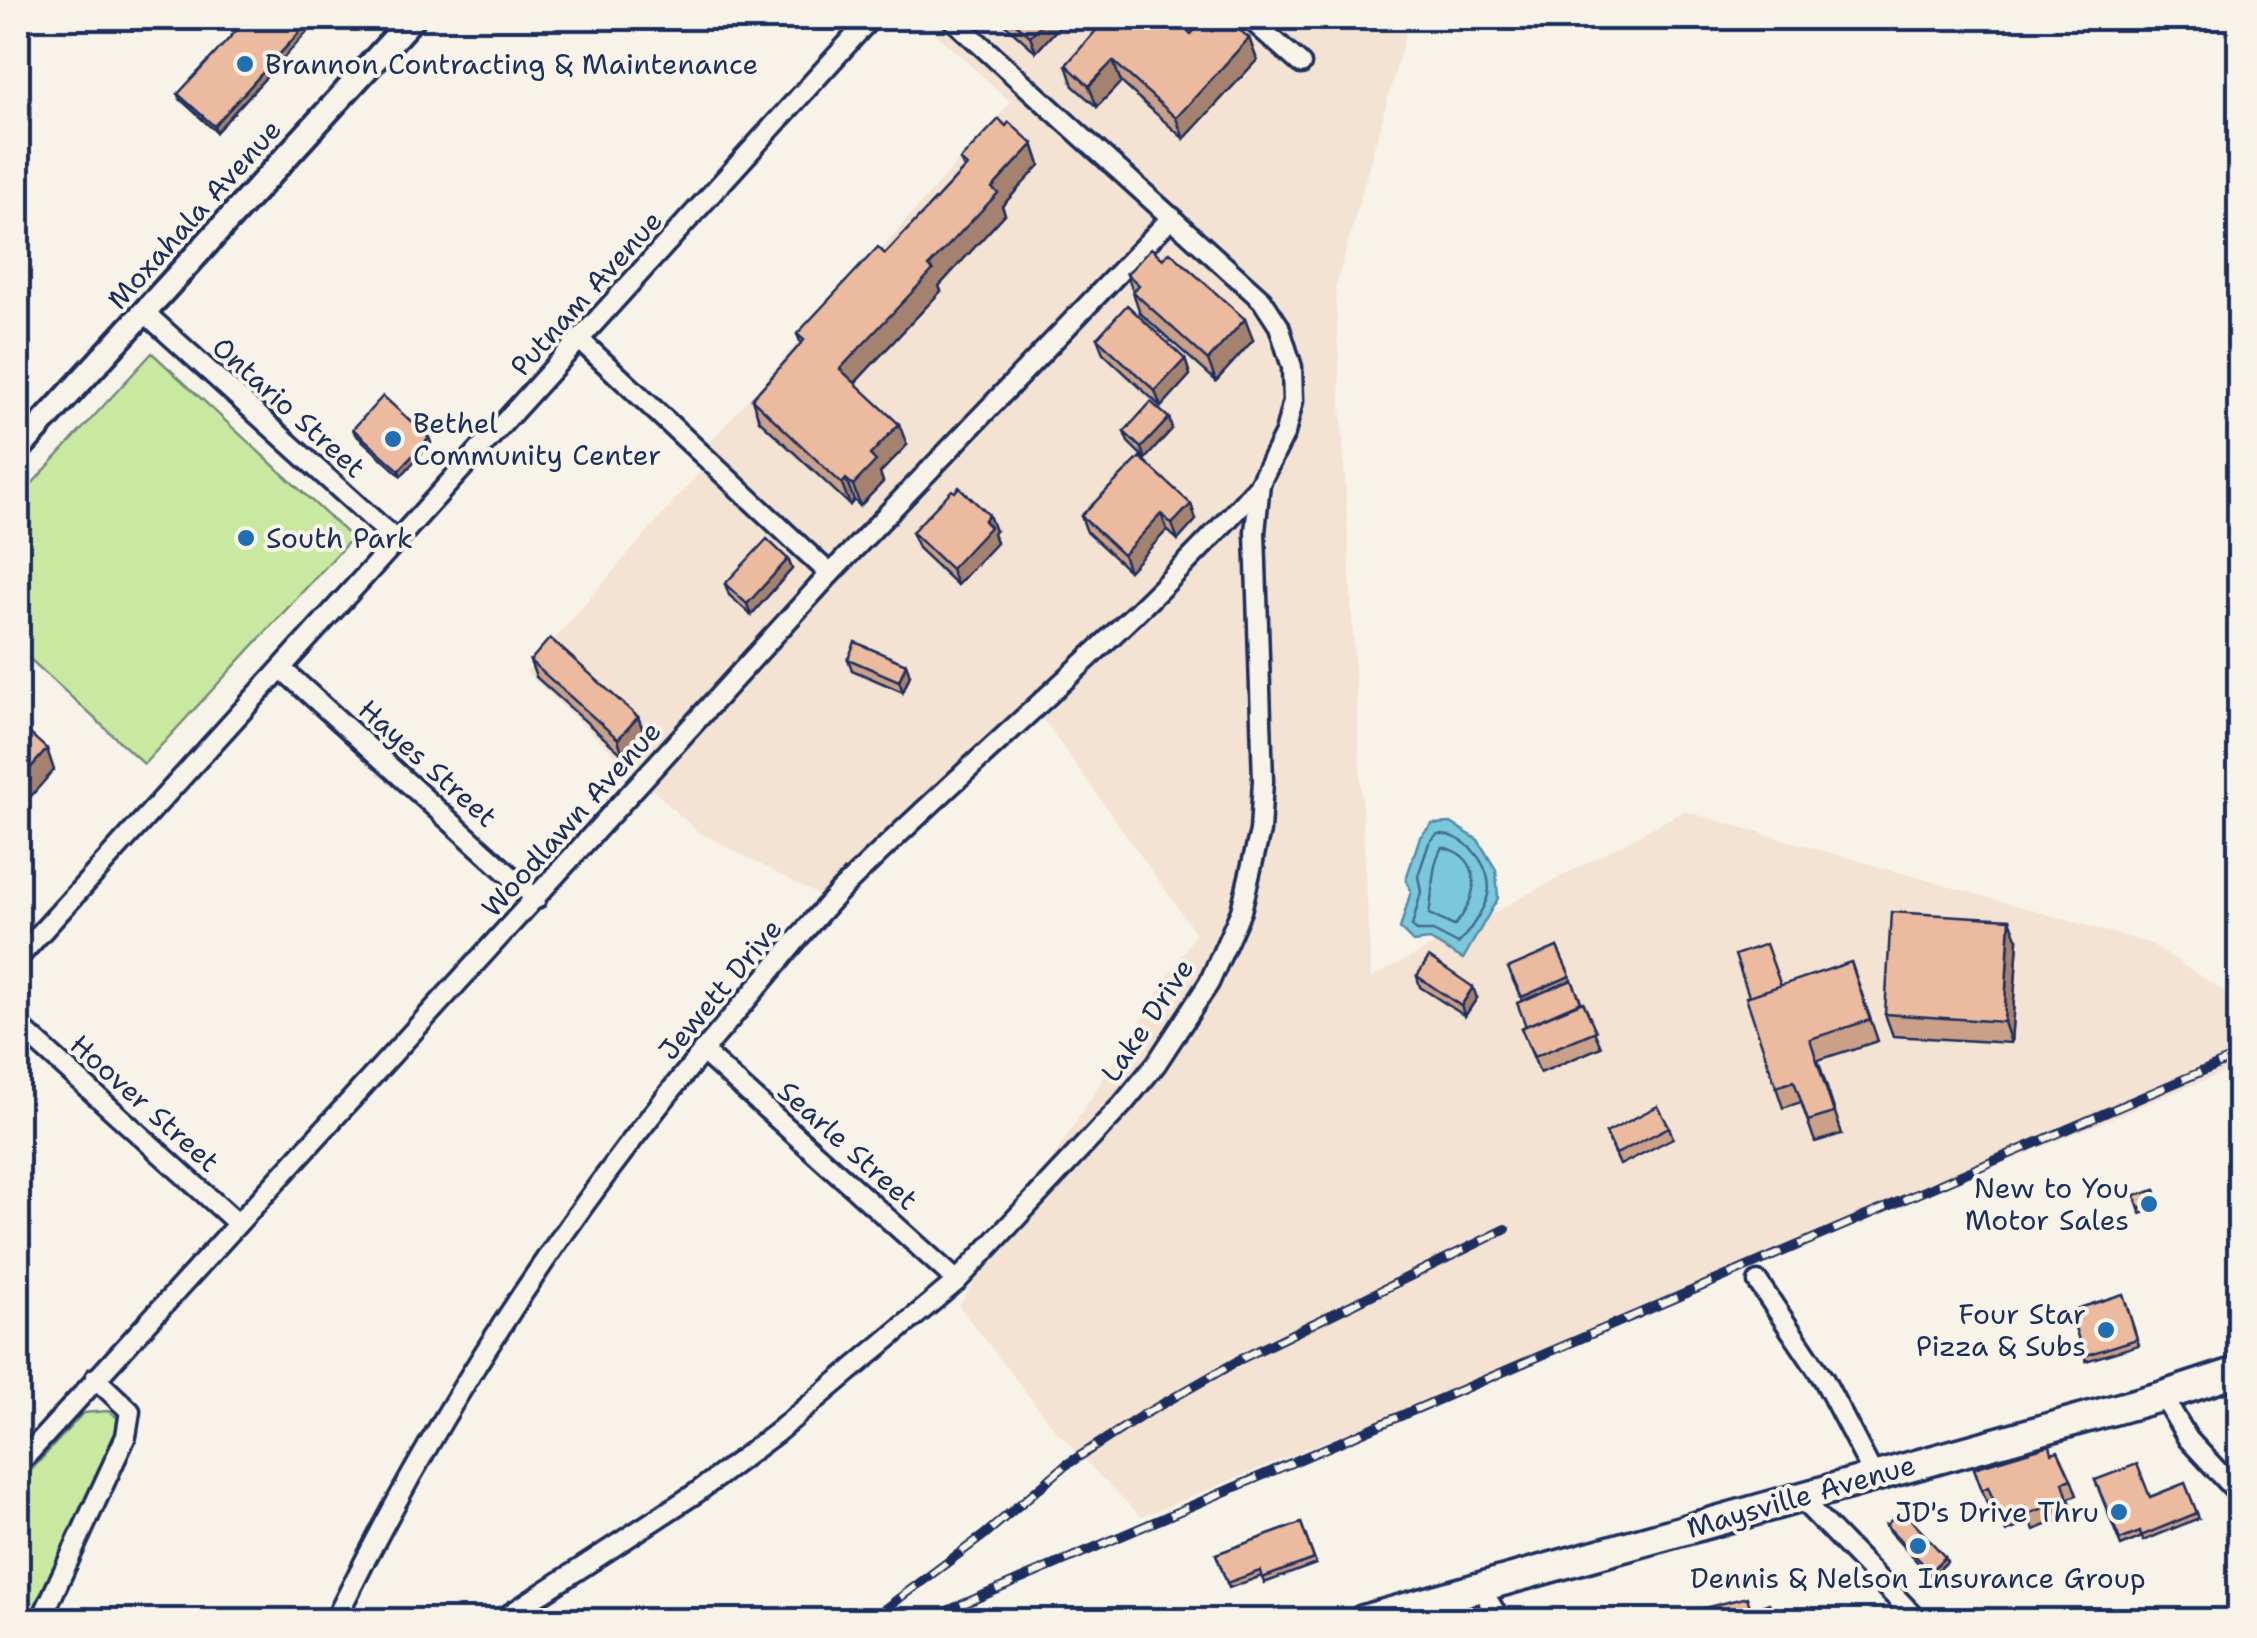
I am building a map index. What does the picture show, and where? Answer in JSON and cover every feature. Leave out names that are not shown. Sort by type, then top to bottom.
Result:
[{"type":"main road","name":"Maysville Avenue","points":[[1363,1620],[2240,1371]]},
{"type":"street","name":"Moxahala Avenue","points":[[21,439],[144,312],[413,18]]},
{"type":"street","name":"Putnam Avenue","points":[[18,958],[871,18]]},
{"type":"street","name":"Lake Drive","points":[[500,1620],[696,1493],[776,1433],[957,1280],[1156,1064],[1210,983],[1242,911],[1260,831],[1263,781],[1255,570],[1260,483],[1285,433],[1293,402],[1292,367],[1279,326],[1262,300],[951,18]]},
{"type":"street","points":[[1249,18],[1301,64]]},
{"type":"street","name":"Woodlawn Avenue","points":[[18,1465],[830,574],[1172,217]]},
{"type":"street","name":"Ontario Street","points":[[144,312],[398,542]]},
{"type":"street","points":[[581,341],[830,574]]},
{"type":"street","name":"Jewett Drive","points":[[335,1620],[372,1545],[484,1352],[615,1161],[702,1051],[840,891],[1177,574],[1260,483]]},
{"type":"street","name":"Hayes Street","points":[[282,669],[536,899]]},
{"type":"street","name":"Hoover Street","points":[[18,1025],[236,1222]]},
{"type":"street","name":"Searle Street","points":[[702,1051],[957,1280]]},
{"type":"street","points":[[1758,1282],[1824,1380],[1874,1476]]},
{"type":"street","points":[[41,1620],[126,1436],[130,1412],[95,1378]]},
{"type":"street","points":[[2162,1396],[2188,1438],[2240,1495]]},
{"type":"street","points":[[1799,1497],[1918,1620]]},
{"type":"street","points":[[1480,1587],[1500,1620]]},
{"type":"shaded area","points":[[919,18],[1410,18],[1335,289],[1371,978],[1684,811],[2151,944],[2239,1001],[2239,1066],[1141,1517],[1056,1431],[959,1306],[1196,933],[1029,699],[824,898],[697,831],[526,672],[703,468],[711,441],[1011,102]]},
{"type":"green space","points":[[152,353],[352,538],[144,764],[18,648],[18,499]]},
{"type":"green space","points":[[108,1411],[118,1418],[120,1433],[35,1620],[18,1620],[18,1485],[83,1413]]},
{"type":"water","points":[[1451,823],[1478,840],[1496,870],[1498,898],[1463,959],[1430,940],[1413,942],[1400,929],[1411,891],[1406,879],[1420,837],[1432,824]]},
{"type":"building","name":"Brannon Contracting & Maintenance","points":[[248,18],[300,18],[307,24],[214,126],[178,94]]},
{"type":"building","points":[[1009,18],[1047,18],[1030,36]]},
{"type":"building","points":[[1107,18],[1172,18],[1191,34],[1202,22],[1212,31],[1226,18],[1249,38],[1176,118],[1113,61],[1089,86],[1066,65]]},
{"type":"building","points":[[999,119],[1006,126],[1009,122],[1033,144],[992,188],[998,193],[929,266],[933,270],[840,369],[899,424],[870,455],[876,461],[853,485],[846,479],[842,484],[752,399],[804,340],[797,334],[878,247],[885,254],[967,166],[960,160]]},
{"type":"building","points":[[1151,248],[1163,259],[1170,252],[1245,319],[1208,360],[1133,292],[1139,285],[1127,274]]},
{"type":"building","points":[[1127,305],[1185,359],[1155,391],[1097,338]]},
{"type":"building","name":"Bethel Community Center","points":[[383,396],[429,438],[399,470],[353,429]]},
{"type":"building","points":[[1151,402],[1169,418],[1141,448],[1124,432]]},
{"type":"building","points":[[1140,457],[1191,504],[1172,524],[1161,514],[1123,555],[1081,516]]},
{"type":"building","points":[[959,487],[989,515],[984,521],[990,527],[951,569],[912,532]]},
{"type":"building","points":[[767,539],[788,559],[747,604],[725,584]]},
{"type":"building","points":[[550,638],[638,717],[618,739],[530,661]]},
{"type":"building","points":[[855,642],[906,664],[899,681],[848,659]]},
{"type":"building","points":[[18,723],[47,749],[18,782]]},
{"type":"building","points":[[1891,912],[2010,919],[2004,1022],[1885,1014]]},
{"type":"building","points":[[1766,944],[1781,986],[1749,996],[1735,955]]},
{"type":"building","points":[[1557,947],[1570,976],[1522,997],[1508,968]]},
{"type":"building","points":[[1429,957],[1473,987],[1461,1006],[1417,976]]},
{"type":"building","points":[[1851,962],[1870,1020],[1810,1039],[1834,1113],[1808,1121],[1794,1081],[1776,1087],[1746,997]]},
{"type":"building","points":[[1572,980],[1581,1002],[1526,1026],[1517,1003]]},
{"type":"building","points":[[1583,1002],[1596,1031],[1534,1057],[1521,1028]]},
{"type":"building","points":[[1658,1106],[1669,1127],[1616,1154],[1606,1133]]},
{"type":"building","points":[[2155,1190],[2159,1201],[2139,1209],[2135,1196]]},
{"type":"building","name":"Four Star Pizza & Subs","points":[[2123,1294],[2137,1339],[2084,1356],[2070,1311]]},
{"type":"building","points":[[2050,1445],[2052,1453],[2058,1451],[2071,1479],[2063,1482],[2068,1499],[2028,1514],[2025,1506],[2000,1516],[1988,1487],[1982,1490],[1974,1468]]},
{"type":"building","points":[[2137,1464],[2150,1497],[2185,1483],[2197,1513],[2141,1536],[2140,1532],[2120,1540],[2095,1480]]},
{"type":"building","name":"Dennis & Nelson Insurance Group","points":[[1902,1510],[1945,1557],[1930,1571],[1886,1525]]},
{"type":"building","points":[[1301,1523],[1314,1559],[1262,1578],[1260,1571],[1227,1583],[1216,1554]]},
{"type":"building","points":[[1747,1597],[1754,1620],[1658,1620]]},
{"type":"building","points":[[1769,1603],[1775,1618],[1758,1620],[1753,1609]]},
{"type":"railway","points":[[926,1620],[2240,1055]]},
{"type":"railway","points":[[870,1620],[984,1535],[1066,1465],[1143,1415],[1243,1358],[1506,1229]]},
{"type":"place","name":"Brannon Contracting & Maintenance","points":[[245,64]]},
{"type":"place","name":"Bethel Community Center","points":[[393,439]]},
{"type":"place","name":"South Park","points":[[246,538]]},
{"type":"place","name":"New to You Motor Sales","points":[[2149,1204]]},
{"type":"place","name":"Four Star Pizza & Subs","points":[[2106,1330]]},
{"type":"place","name":"JD's Drive Thru","points":[[2119,1512]]},
{"type":"place","name":"Dennis & Nelson Insurance Group","points":[[1918,1546]]}]
